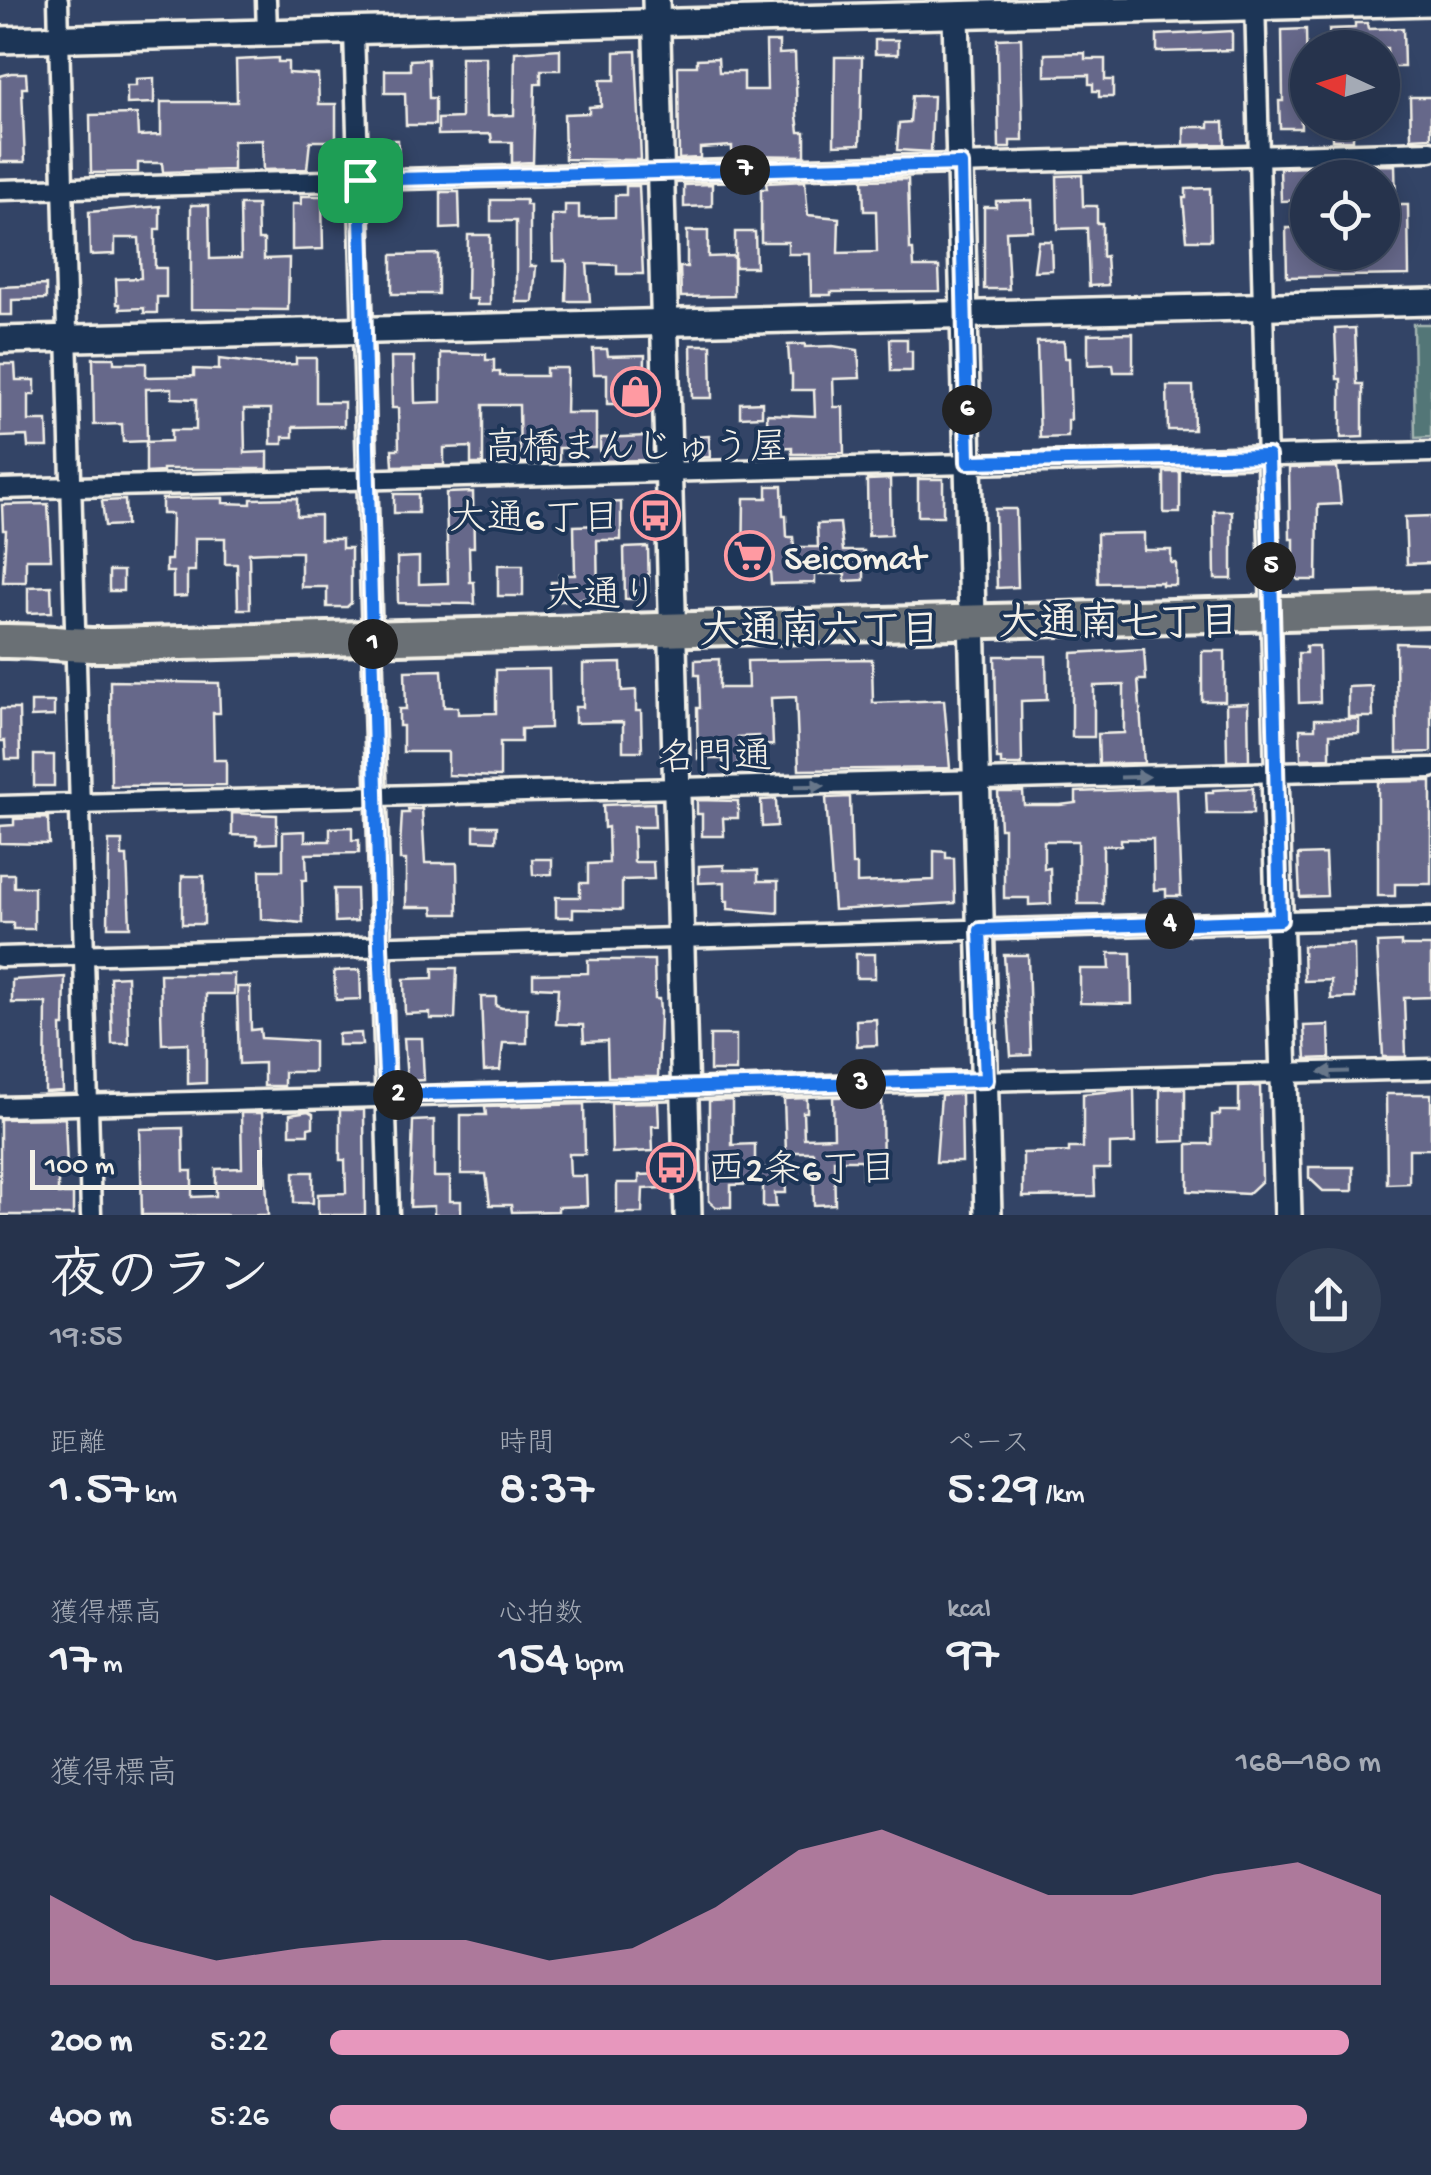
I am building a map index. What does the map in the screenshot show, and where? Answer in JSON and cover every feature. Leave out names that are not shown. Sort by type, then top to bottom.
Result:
[{"type":"highway","name":"大通り","points":[[0,641],[47,640],[75,646],[1431,609]]},
{"type":"highway","name":"大通り","points":[[0,657],[46,656],[75,646]]},
{"type":"street","points":[[58,0],[91,1215]]},
{"type":"street","points":[[266,0],[267,33]]},
{"type":"street","points":[[0,40],[354,31],[656,11],[1431,2]]},
{"type":"street","points":[[1255,3],[1288,1215]]},
{"type":"street","points":[[956,8],[988,1215]]},
{"type":"street","points":[[656,11],[688,1215]]},
{"type":"street","points":[[354,31],[389,1215]]},
{"type":"street","points":[[0,190],[1431,151]]},
{"type":"street","points":[[0,340],[1431,302]]},
{"type":"street","points":[[0,489],[1431,452]]},
{"type":"street","name":"名門通","points":[[0,806],[1431,768]]},
{"type":"street","points":[[0,957],[1431,917]]},
{"type":"street","points":[[0,1107],[1431,1069]]},
{"type":"green space","points":[[1413,324],[1431,324],[1431,437],[1415,438]]},
{"type":"building","points":[[1355,23],[1367,23],[1368,29],[1403,28],[1404,67],[1400,67],[1400,30],[1329,30],[1355,28]]},
{"type":"building","points":[[1306,29],[1290,30],[1290,128],[1280,128],[1282,30]]},
{"type":"building","points":[[1232,31],[1232,50],[1157,52],[1157,35]]},
{"type":"building","points":[[1021,38],[1023,141],[1010,141],[1010,148],[999,148],[997,39]]},
{"type":"building","points":[[875,40],[898,40],[898,54],[875,54]]},
{"type":"building","points":[[766,42],[779,42],[779,54],[795,53],[797,116],[799,132],[805,132],[805,156],[732,155],[732,146],[700,148],[700,158],[679,159],[678,66],[697,66],[697,59],[718,58],[719,72],[744,72],[744,90],[767,90]]},
{"type":"building","points":[[560,49],[560,70],[541,70],[541,84],[535,84],[533,162],[512,163],[512,142],[492,142],[491,134],[438,135],[438,119],[461,118],[461,57],[486,57],[487,116],[514,115],[515,52]]},
{"type":"building","points":[[636,51],[641,160],[565,159],[564,114],[589,113],[589,107],[601,106],[600,80],[615,80],[615,52]]},
{"type":"building","points":[[1085,53],[1085,59],[1105,59],[1105,80],[1113,80],[1113,97],[1099,97],[1099,91],[1093,91],[1093,84],[1089,84],[1089,75],[1045,76],[1045,54]]},
{"type":"building","points":[[835,57],[862,57],[860,144],[834,145]]},
{"type":"building","points":[[278,58],[278,62],[288,62],[288,73],[318,75],[319,104],[336,104],[336,141],[310,141],[307,169],[263,170],[262,140],[233,141],[233,170],[163,172],[162,163],[138,163],[138,172],[91,173],[90,115],[137,114],[138,136],[161,135],[161,102],[237,102],[236,60]]},
{"type":"building","points":[[428,59],[429,98],[435,98],[435,125],[406,125],[405,93],[385,93],[385,70],[410,70],[410,60]]},
{"type":"building","points":[[26,73],[27,88],[22,88],[25,162],[0,162],[0,76]]},
{"type":"building","points":[[154,78],[154,103],[127,104],[127,86],[136,86],[136,79]]},
{"type":"building","points":[[912,96],[933,96],[931,152],[897,150],[899,123],[910,122]]},
{"type":"building","points":[[1410,97],[1431,97],[1431,137],[1411,138]]},
{"type":"building","points":[[1209,122],[1224,122],[1225,144],[1184,145],[1184,127],[1209,127]]},
{"type":"building","points":[[382,140],[398,140],[399,164],[382,163]]},
{"type":"building","points":[[1280,168],[1290,168],[1290,201],[1281,201]]},
{"type":"building","points":[[1082,175],[1083,206],[1097,206],[1097,223],[1102,223],[1102,257],[1106,256],[1108,285],[1089,286],[1087,228],[1058,229],[1057,176]]},
{"type":"building","points":[[908,179],[914,267],[939,267],[940,291],[811,295],[810,254],[788,254],[788,242],[761,242],[761,189],[767,189],[766,183],[805,181],[808,215],[839,218],[838,253],[877,252],[876,211],[864,211],[863,180]]},
{"type":"building","points":[[712,184],[712,206],[684,207],[684,185]]},
{"type":"building","points":[[626,186],[639,186],[643,274],[617,274],[617,265],[587,264],[590,301],[566,301],[567,264],[553,261],[552,215],[565,215],[565,205],[579,205],[579,218],[615,217],[615,195],[626,195]]},
{"type":"building","points":[[1210,188],[1211,240],[1187,240],[1183,198],[1186,189]]},
{"type":"building","points":[[441,192],[459,192],[460,228],[441,229]]},
{"type":"building","points":[[301,196],[322,196],[323,249],[292,250],[292,204],[301,204]]},
{"type":"building","points":[[491,200],[526,200],[526,205],[530,205],[530,266],[536,266],[533,302],[516,302],[516,221],[491,221]]},
{"type":"building","points":[[1032,200],[1033,230],[1006,231],[1009,289],[984,289],[984,207],[996,207],[996,201]]},
{"type":"building","points":[[191,205],[209,205],[210,259],[241,258],[240,205],[257,205],[258,240],[264,240],[264,259],[289,258],[288,310],[191,309]]},
{"type":"building","points":[[1400,205],[1408,205],[1409,275],[1287,277],[1286,228],[1290,228],[1290,270],[1400,270]]},
{"type":"building","points":[[160,206],[160,229],[155,229],[155,268],[166,268],[166,297],[157,297],[157,313],[144,313],[144,308],[120,309],[116,279],[141,278],[139,238],[115,238],[115,254],[90,255],[89,212]]},
{"type":"building","points":[[687,231],[708,231],[708,257],[734,256],[734,296],[681,297],[680,267],[687,267]]},
{"type":"building","points":[[735,232],[755,232],[756,267],[735,267]]},
{"type":"building","points":[[468,235],[490,235],[490,305],[477,305],[477,299],[467,299]]},
{"type":"building","points":[[1038,241],[1051,241],[1052,270],[1034,271]]},
{"type":"building","points":[[438,254],[438,294],[392,294],[392,255]]},
{"type":"building","points":[[46,285],[46,299],[12,300],[12,315],[0,315],[0,287]]},
{"type":"building","points":[[1355,328],[1357,384],[1363,384],[1363,437],[1341,438],[1341,379],[1337,379],[1335,329]]},
{"type":"building","points":[[1133,333],[1133,372],[1114,372],[1113,364],[1088,365],[1088,334]]},
{"type":"building","points":[[890,339],[907,339],[907,351],[912,351],[912,371],[891,371]]},
{"type":"building","points":[[1064,341],[1065,358],[1069,358],[1068,437],[1040,438],[1037,342]]},
{"type":"building","points":[[691,345],[711,345],[712,398],[692,398]]},
{"type":"building","points":[[788,345],[858,350],[860,378],[833,379],[834,407],[843,407],[844,453],[792,454],[792,447],[768,448],[767,414],[815,416],[814,390],[792,390]]},
{"type":"building","points":[[593,349],[607,349],[608,356],[645,355],[644,404],[607,404],[607,374],[594,374]]},
{"type":"building","points":[[441,353],[486,354],[486,360],[494,360],[494,372],[500,372],[500,376],[546,376],[546,368],[567,368],[566,413],[596,413],[596,448],[559,448],[559,462],[520,463],[519,405],[483,405],[483,464],[471,464],[471,447],[444,448],[444,465],[393,466],[392,449],[399,449],[398,408],[392,408],[391,357],[414,357],[415,403],[441,402]]},
{"type":"building","points":[[93,358],[114,358],[114,363],[146,363],[146,377],[194,376],[194,369],[219,370],[219,359],[268,365],[296,364],[296,358],[316,358],[316,402],[344,402],[344,426],[293,427],[293,437],[283,437],[283,444],[271,444],[271,409],[244,409],[245,453],[268,452],[268,469],[163,469],[146,473],[146,442],[171,441],[171,430],[196,430],[196,399],[172,398],[172,388],[146,389],[147,441],[123,442],[122,424],[94,425]]},
{"type":"building","points":[[0,364],[15,364],[16,380],[35,380],[35,395],[29,395],[29,421],[47,421],[48,447],[28,447],[27,436],[0,437]]},
{"type":"building","points":[[1167,386],[1193,386],[1194,430],[1168,430]]},
{"type":"building","points":[[762,402],[762,416],[740,417],[740,403]]},
{"type":"building","points":[[647,436],[647,460],[600,461],[600,438]]},
{"type":"building","points":[[709,436],[710,457],[692,458],[691,437]]},
{"type":"building","points":[[1337,467],[1341,504],[1318,505],[1317,580],[1298,580],[1294,575],[1294,539],[1290,539],[1289,468]]},
{"type":"building","points":[[1164,472],[1180,472],[1180,513],[1164,513]]},
{"type":"building","points":[[890,479],[891,535],[868,536],[867,480]]},
{"type":"building","points":[[918,479],[943,479],[943,516],[918,516]]},
{"type":"building","points":[[767,486],[782,486],[787,537],[793,537],[794,547],[818,547],[817,524],[840,523],[843,551],[864,551],[864,580],[845,581],[845,574],[815,574],[815,583],[771,584],[770,570],[743,571],[744,498],[767,498]]},
{"type":"building","points":[[473,492],[474,547],[469,547],[475,604],[398,603],[397,558],[419,557],[419,584],[448,583],[446,493]]},
{"type":"building","points":[[394,494],[418,494],[418,513],[394,513]]},
{"type":"building","points":[[223,498],[223,503],[251,504],[251,499],[297,498],[297,516],[320,515],[320,539],[342,539],[342,548],[351,548],[351,603],[347,607],[327,607],[327,587],[301,587],[301,552],[249,553],[250,609],[238,609],[237,564],[225,564],[225,538],[195,538],[195,571],[187,571],[187,596],[173,597],[173,572],[166,572],[166,560],[171,560],[172,514],[162,514],[162,499]]},
{"type":"building","points":[[125,500],[126,525],[105,526],[102,501]]},
{"type":"building","points":[[621,502],[621,540],[597,540],[598,597],[551,602],[551,582],[559,582],[559,575],[575,575],[574,526],[603,525],[602,503]]},
{"type":"building","points":[[48,504],[51,559],[26,559],[26,582],[3,582],[6,530],[2,505]]},
{"type":"building","points":[[995,509],[1016,509],[1018,587],[997,588]]},
{"type":"building","points":[[1214,511],[1232,511],[1232,579],[1215,579]]},
{"type":"building","points":[[1431,516],[1431,563],[1407,564],[1405,517]]},
{"type":"building","points":[[1144,533],[1144,550],[1171,550],[1171,563],[1176,563],[1176,585],[1098,583],[1097,534]]},
{"type":"building","points":[[648,547],[649,592],[642,599],[625,599],[624,548]]},
{"type":"building","points":[[498,565],[523,565],[523,596],[498,596]]},
{"type":"building","points":[[109,571],[123,571],[123,591],[109,591]]},
{"type":"building","points":[[51,586],[52,612],[28,613],[28,587]]},
{"type":"building","points":[[1396,643],[1431,644],[1431,752],[1397,753]]},
{"type":"building","points":[[1306,646],[1319,646],[1320,702],[1299,703],[1298,653],[1306,653]]},
{"type":"building","points":[[1144,649],[1146,680],[1138,680],[1144,763],[1099,764],[1098,734],[1124,733],[1124,685],[1094,686],[1094,737],[1072,737],[1072,653]]},
{"type":"building","points":[[1202,651],[1225,651],[1225,701],[1202,701]]},
{"type":"building","points":[[995,656],[1046,656],[1047,700],[1021,701],[1022,765],[1001,765],[1001,759],[997,759]]},
{"type":"building","points":[[719,659],[719,688],[748,688],[747,661],[872,659],[873,703],[944,700],[950,768],[799,770],[796,697],[771,698],[773,745],[760,746],[759,736],[738,737],[738,768],[724,768],[723,759],[698,759],[699,675],[695,675],[695,660]]},
{"type":"building","points":[[621,663],[622,691],[636,690],[642,751],[623,751],[623,722],[575,723],[575,707],[583,707],[583,664]]},
{"type":"building","points":[[549,669],[550,728],[521,729],[521,742],[500,742],[500,777],[448,775],[448,752],[403,752],[399,709],[406,709],[405,671],[442,670],[444,707],[458,707],[458,714],[496,713],[496,670]]},
{"type":"building","points":[[110,681],[219,683],[220,713],[213,713],[214,760],[226,760],[226,785],[111,786]]},
{"type":"building","points":[[1372,686],[1373,717],[1348,717],[1348,687]]},
{"type":"building","points":[[31,702],[54,702],[54,716],[31,717]]},
{"type":"building","points":[[1248,703],[1249,760],[1227,761],[1226,704]]},
{"type":"building","points":[[0,709],[19,709],[20,759],[6,759],[5,741],[0,741]]},
{"type":"building","points":[[1315,719],[1359,719],[1359,733],[1330,734],[1330,758],[1301,759],[1300,729],[1315,729]]},
{"type":"building","points":[[34,755],[54,755],[54,786],[34,786]]},
{"type":"building","points":[[1431,781],[1431,884],[1395,884],[1395,896],[1378,896],[1378,782]]},
{"type":"building","points":[[1177,788],[1181,896],[1166,896],[1166,889],[1154,890],[1153,839],[1121,839],[1121,845],[1103,846],[1103,904],[1078,904],[1078,841],[1044,841],[1044,869],[1050,868],[1051,904],[1029,905],[1029,898],[1004,898],[1004,828],[1000,828],[998,792],[1023,792],[1024,805],[1060,805],[1076,803],[1076,792]]},
{"type":"building","points":[[1253,788],[1253,814],[1207,814],[1206,793]]},
{"type":"building","points":[[850,797],[852,865],[857,865],[857,883],[934,880],[934,851],[946,852],[946,858],[954,858],[955,903],[834,910],[826,798]]},
{"type":"building","points":[[776,799],[777,826],[762,827],[761,800]]},
{"type":"building","points":[[697,800],[738,801],[738,818],[723,818],[724,836],[702,836],[702,814],[697,814]]},
{"type":"building","points":[[654,803],[655,827],[633,827],[634,862],[653,862],[654,879],[622,880],[622,910],[573,909],[573,917],[556,917],[556,897],[580,897],[580,883],[588,883],[588,864],[609,863],[603,805]]},
{"type":"building","points":[[408,809],[422,809],[425,863],[457,863],[458,914],[434,914],[433,907],[406,907],[406,860],[400,860],[400,847],[402,813],[409,813]]},
{"type":"building","points":[[232,813],[277,815],[277,843],[257,844],[257,836],[232,835]]},
{"type":"building","points":[[48,818],[49,844],[0,843],[0,826],[14,825],[14,819]]},
{"type":"building","points":[[474,826],[497,826],[496,841],[474,840]]},
{"type":"building","points":[[352,827],[352,840],[359,840],[359,853],[306,854],[303,923],[261,919],[260,870],[283,870],[283,832],[305,831],[305,841],[330,841],[330,828]]},
{"type":"building","points":[[109,841],[122,841],[122,856],[127,856],[130,927],[108,927]]},
{"type":"building","points":[[1325,854],[1327,896],[1300,897],[1298,855]]},
{"type":"building","points":[[532,859],[552,859],[552,874],[533,875]]},
{"type":"building","points":[[724,865],[724,870],[758,870],[758,881],[778,881],[778,913],[728,909],[725,882],[699,883],[699,866]]},
{"type":"building","points":[[0,874],[14,874],[14,887],[34,887],[34,929],[13,929],[13,923],[0,923]]},
{"type":"building","points":[[182,876],[204,876],[204,924],[182,924]]},
{"type":"building","points":[[334,889],[356,889],[357,921],[335,922]]},
{"type":"building","points":[[1401,942],[1401,946],[1431,946],[1431,997],[1404,998],[1406,1057],[1383,1057],[1377,943]]},
{"type":"building","points":[[1354,944],[1355,998],[1331,999],[1331,980],[1304,981],[1303,946]]},
{"type":"building","points":[[1109,953],[1131,953],[1132,1004],[1080,1003],[1080,969],[1110,969]]},
{"type":"building","points":[[856,954],[875,954],[875,978],[856,978]]},
{"type":"building","points":[[1004,955],[1028,955],[1031,1055],[1011,1056]]},
{"type":"building","points":[[588,960],[654,960],[655,999],[659,999],[660,1012],[658,1077],[608,1077],[607,1041],[584,1042],[583,1025],[556,1024],[558,988],[533,987],[533,974],[588,973]]},
{"type":"building","points":[[433,968],[457,968],[455,1019],[430,1019],[430,1013],[405,1014],[404,979],[433,978]]},
{"type":"building","points":[[360,970],[361,999],[336,1000],[334,971]]},
{"type":"building","points":[[160,974],[234,974],[234,994],[206,994],[206,1083],[188,1084],[188,1043],[162,1044]]},
{"type":"building","points":[[127,976],[129,1044],[112,1044],[110,977]]},
{"type":"building","points":[[65,977],[61,1026],[63,1091],[45,1092],[46,1003],[12,1003],[12,980]]},
{"type":"building","points":[[237,987],[250,987],[251,1030],[260,1029],[261,1038],[314,1041],[314,1072],[284,1072],[284,1086],[264,1086],[264,1063],[239,1064]]},
{"type":"building","points":[[481,997],[496,997],[496,1006],[502,1008],[527,1008],[527,1043],[503,1043],[500,1070],[484,1071]]},
{"type":"building","points":[[876,1019],[877,1045],[857,1046],[856,1020]]},
{"type":"building","points":[[1329,1025],[1330,1058],[1306,1059],[1304,1026]]},
{"type":"building","points":[[361,1033],[362,1045],[338,1045],[338,1034]]},
{"type":"building","points":[[710,1035],[736,1035],[736,1071],[710,1071]]},
{"type":"building","points":[[404,1038],[422,1038],[424,1080],[407,1081]]},
{"type":"building","points":[[1260,1086],[1262,1181],[1248,1194],[1188,1191],[1188,1144],[1212,1144],[1212,1115],[1239,1111],[1239,1087]]},
{"type":"building","points":[[1185,1088],[1185,1141],[1160,1142],[1160,1089]]},
{"type":"building","points":[[1134,1089],[1135,1143],[1110,1144],[1110,1169],[1094,1169],[1095,1196],[1023,1197],[1023,1153],[1083,1148],[1083,1094]]},
{"type":"building","points":[[961,1094],[962,1162],[936,1162],[941,1095]]},
{"type":"building","points":[[1386,1094],[1431,1094],[1431,1149],[1409,1149],[1409,1183],[1387,1184]]},
{"type":"building","points":[[882,1096],[883,1178],[862,1178],[862,1160],[834,1160],[835,1204],[814,1205],[813,1152],[786,1152],[784,1099],[807,1098],[804,1138],[834,1137],[833,1097]]},
{"type":"building","points":[[732,1100],[732,1145],[755,1144],[755,1168],[785,1168],[786,1193],[775,1193],[776,1207],[763,1207],[763,1184],[731,1185],[731,1207],[716,1207],[709,1201],[709,1101]]},
{"type":"building","points":[[658,1102],[659,1126],[652,1126],[653,1151],[612,1153],[611,1103]]},
{"type":"building","points":[[584,1104],[585,1154],[569,1154],[570,1176],[586,1176],[587,1206],[512,1212],[511,1205],[490,1205],[486,1174],[461,1174],[461,1115],[486,1115],[485,1107]]},
{"type":"building","points":[[340,1110],[364,1110],[365,1215],[318,1215],[318,1194],[346,1193],[345,1160],[340,1160]]},
{"type":"building","points":[[241,1113],[262,1113],[268,1215],[142,1215],[140,1129],[183,1128],[184,1171],[192,1171],[192,1197],[216,1196],[216,1169],[242,1168]]},
{"type":"building","points":[[290,1114],[313,1114],[313,1127],[308,1128],[308,1134],[290,1134]]},
{"type":"building","points":[[65,1118],[67,1168],[58,1168],[58,1194],[73,1194],[73,1215],[0,1215],[0,1119]]},
{"type":"building","points":[[434,1120],[434,1177],[450,1177],[450,1201],[461,1201],[461,1215],[434,1215],[434,1206],[410,1207],[413,1121]]},
{"type":"building","points":[[1309,1167],[1353,1167],[1353,1191],[1323,1191],[1309,1178]]},
{"type":"building","points":[[294,1172],[313,1172],[313,1203],[294,1203]]},
{"type":"building","points":[[664,1174],[664,1188],[643,1189],[642,1213],[617,1213],[617,1183],[639,1183],[639,1175]]},
{"type":"place","name":"高橋まんじゅう屋","points":[[636,391]]},
{"type":"place","name":"大通6丁目","points":[[655,516]]},
{"type":"place","name":"Seicomat","points":[[749,555]]},
{"type":"place","name":"西2条6丁目","points":[[672,1167]]},
{"type":"district","name":"大通南七丁目","points":[[1119,620]]},
{"type":"district","name":"大通南六丁目","points":[[820,628]]},
{"type":"route","points":[[961,164],[968,462],[1268,456],[1280,920],[980,930],[986,1080],[387,1095],[360,180],[961,164]]}]
